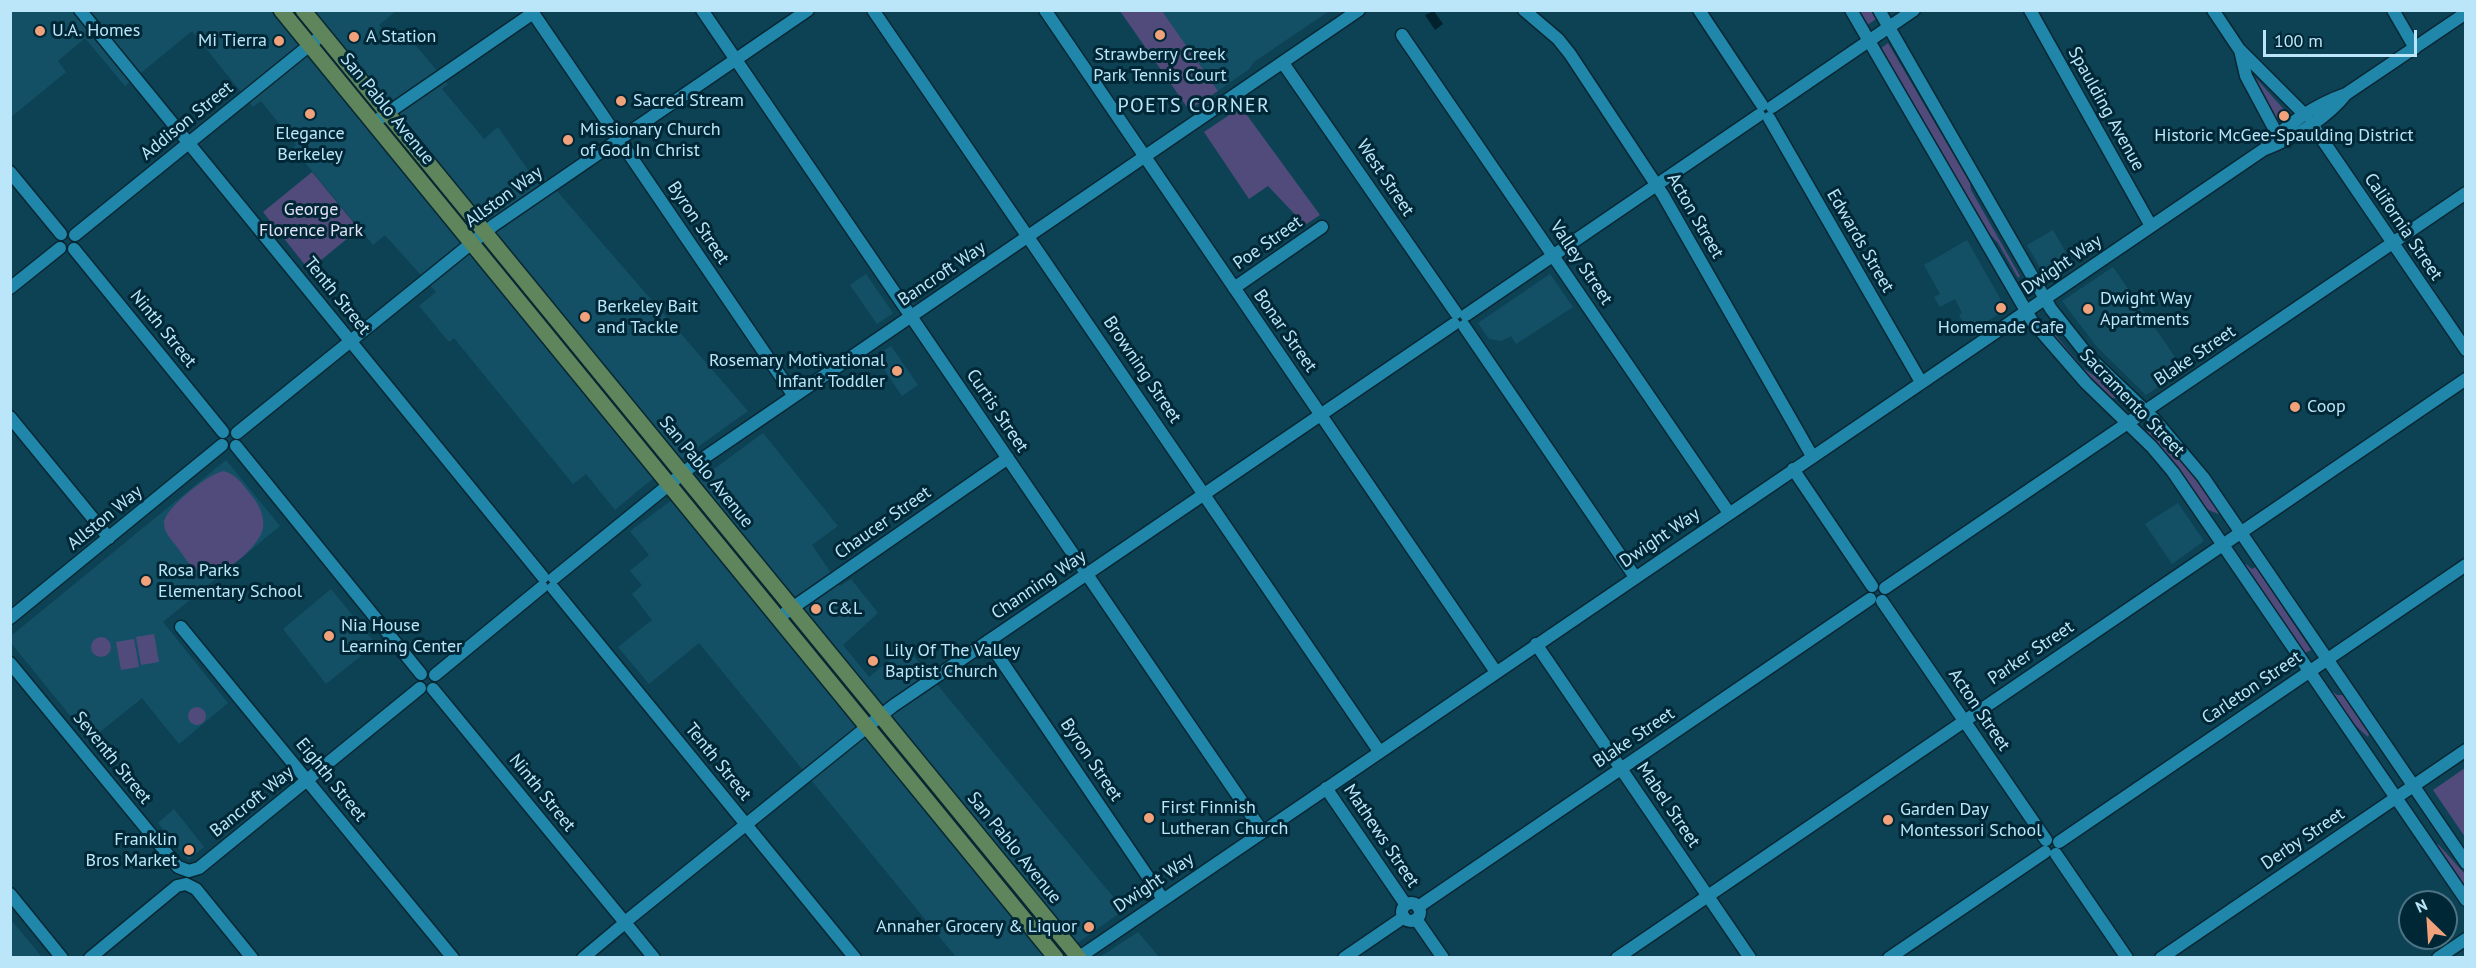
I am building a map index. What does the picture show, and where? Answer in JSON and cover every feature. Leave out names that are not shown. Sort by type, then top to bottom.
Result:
[{"type":"main road","name":"San Pablo Avenue","points":[[281,10],[1056,957]]},
{"type":"main road","name":"San Pablo Avenue","points":[[303,10],[1078,957]]},
{"type":"street","name":"Tenth Street","points":[[80,10],[855,957]]},
{"type":"street","name":"Curtis Street","points":[[702,10],[1262,831]]},
{"type":"street","name":"Allston Way","points":[[236,440],[350,341],[485,232],[808,10]]},
{"type":"street","name":"Browning Street","points":[[873,10],[1379,752]]},
{"type":"street","name":"Bonar Street","points":[[1045,10],[1496,672]]},
{"type":"street","name":"Bancroft Way","points":[[435,675],[682,474],[1359,10]]},
{"type":"street","name":"Acton Street","points":[[1524,10],[1558,39],[1570,54],[1658,186],[1812,456]]},
{"type":"street","name":"Edwards Street","points":[[1699,10],[1766,111],[1920,382]]},
{"type":"street","name":"Sacramento Street","points":[[1851,10],[2026,311],[2086,384],[2128,423],[2173,472],[2466,900]]},
{"type":"street","name":"Sacramento Street","points":[[1879,10],[2044,299],[2089,357],[2146,411],[2185,453],[2466,863]]},
{"type":"street","name":"Channing Way","points":[[583,957],[880,716],[1914,10]]},
{"type":"street","name":"Spaulding Avenue","points":[[2030,10],[2151,226]]},
{"type":"street","name":"California Street","points":[[2213,10],[2239,49],[2308,119],[2466,351]]},
{"type":"street","points":[[2393,10],[2415,48]]},
{"type":"street","points":[[373,123],[532,12]]},
{"type":"street","name":"Byron Street","points":[[532,12],[794,396]]},
{"type":"street","name":"Dwight Way","points":[[1078,957],[1920,382],[2263,150],[2284,141],[2329,100],[2346,94],[2466,13]]},
{"type":"street","name":"Addison Street","points":[[75,236],[322,34]]},
{"type":"street","name":"Valley Street","points":[[1402,35],[1729,513]]},
{"type":"street","name":"California Street","points":[[2239,49],[2246,76],[2277,134]]},
{"type":"street","name":"West Street","points":[[1283,63],[1635,577]]},
{"type":"street","name":"Dwight Way","points":[[2263,150],[2277,134],[2308,119]]},
{"type":"street","points":[[10,172],[61,234]]},
{"type":"street","name":"Blake Street","points":[[1344,957],[2466,194]]},
{"type":"street","name":"Poe Street","points":[[1234,288],[1322,227]]},
{"type":"street","points":[[70,232],[75,236],[77,242],[74,249],[65,251],[60,248],[58,239],[61,234],[70,232]]},
{"type":"street","points":[[10,288],[60,248]]},
{"type":"street","name":"Ninth Street","points":[[74,249],[223,432]]},
{"type":"street","name":"Parker Street","points":[[1617,957],[2466,379]]},
{"type":"street","points":[[10,417],[109,538]]},
{"type":"street","points":[[236,440],[229,449],[222,445],[220,440],[223,432],[229,430],[421,674]]},
{"type":"street","name":"Allston Way","points":[[10,618],[222,445]]},
{"type":"street","name":"Chaucer Street","points":[[778,618],[1008,458]]},
{"type":"street","name":"Acton Street","points":[[1793,469],[2127,957]]},
{"type":"street","name":"Carleton Street","points":[[1889,957],[2466,565]]},
{"type":"street","name":"Eighth Street","points":[[181,627],[453,957]]},
{"type":"street","name":"Byron Street","points":[[988,641],[1163,899]]},
{"type":"street","name":"Mabel Street","points":[[1536,644],[1750,957]]},
{"type":"street","name":"Seventh Street","points":[[10,663],[252,957]]},
{"type":"street","points":[[428,672],[435,675],[436,684],[433,689],[426,691],[420,688],[418,681],[421,674],[428,672]]},
{"type":"street","name":"Bancroft Way","points":[[90,957],[420,688]]},
{"type":"street","name":"Ninth Street","points":[[433,689],[654,957]]},
{"type":"street","name":"Derby Street","points":[[2161,957],[2466,750]]},
{"type":"street","name":"Mathews Street","points":[[1326,788],[1443,957]]},
{"type":"street","points":[[10,894],[63,957]]},
{"type":"street","points":[[2438,957],[2466,939]]},
{"type":"shaded area","points":[[11,11],[396,11],[379,25],[390,38],[402,29],[448,84],[442,89],[484,139],[498,127],[535,180],[543,175],[748,411],[646,484],[615,510],[586,474],[573,484],[454,338],[449,342],[419,306],[436,292],[385,235],[373,245],[293,148],[296,145],[261,101],[253,107],[192,31],[125,86],[85,38],[58,61],[66,72],[11,117]]},
{"type":"shaded area","points":[[1162,11],[1329,11],[1254,62],[1248,70],[1218,91]]},
{"type":"shaded area","points":[[1434,11],[1443,24],[1435,30],[1425,15]]},
{"type":"shaded area","points":[[2053,230],[2072,263],[2047,280],[2027,245]]},
{"type":"shaded area","points":[[1967,240],[2006,309],[1970,333],[1959,315],[1962,313],[1955,299],[1940,307],[1934,297],[1940,294],[1924,265]]},
{"type":"shaded area","points":[[2113,267],[2184,370],[2146,395],[2097,347],[2062,301]]},
{"type":"shaded area","points":[[866,274],[893,313],[877,324],[850,285]]},
{"type":"shaded area","points":[[1550,274],[1573,307],[1516,344],[1511,336],[1501,341],[1489,339],[1478,323]]},
{"type":"shaded area","name":"Rosemary Motivational Infant Toddler","points":[[891,346],[918,385],[902,396],[875,356]]},
{"type":"shaded area","points":[[763,433],[838,526],[812,545],[840,586],[851,579],[878,613],[843,645],[869,677],[906,647],[1124,910],[1058,957],[956,957],[699,643],[649,684],[618,647],[652,620],[632,594],[642,585],[630,571],[649,555],[630,531]]},
{"type":"shaded area","name":"Rosa Parks Elementary School","points":[[226,460],[280,526],[163,622],[228,703],[179,744],[142,698],[90,740],[11,643],[11,636]]},
{"type":"shaded area","points":[[2178,503],[2204,541],[2172,564],[2145,524]]},
{"type":"shaded area","name":"Nia House Learning Center","points":[[331,589],[376,644],[326,684],[283,629]]},
{"type":"shaded area","points":[[174,809],[204,847],[188,860],[158,823]]},
{"type":"shaded area","points":[[11,920],[42,957],[11,957]]},
{"type":"shaded area","points":[[1138,932],[1159,957],[1100,957]]},
{"type":"green space","points":[[1120,11],[1162,11],[1218,91],[1189,110]]},
{"type":"green space","points":[[1856,11],[1872,11],[1876,19],[1866,26]]},
{"type":"green space","points":[[1888,43],[1970,183],[1971,190],[2020,276],[2018,278],[1998,243],[1983,227],[1880,49]]},
{"type":"green space","points":[[2254,76],[2288,114],[2277,122],[2252,77]]},
{"type":"green space","points":[[1241,107],[1320,215],[1305,225],[1268,186],[1249,199],[1204,132]]},
{"type":"green space","name":"George Florence Park","points":[[312,172],[359,229],[309,270],[263,212]]},
{"type":"green space","points":[[2042,319],[2084,369],[2102,380],[2120,398],[2108,398],[2079,369],[2040,321]]},
{"type":"green space","points":[[2152,426],[2186,466],[2221,515],[2206,509],[2149,436],[2146,430]]},
{"type":"green space","points":[[224,471],[238,479],[254,499],[262,513],[263,528],[255,544],[239,560],[219,572],[202,573],[194,569],[185,558],[167,533],[164,523],[179,500],[208,478]]},
{"type":"green space","points":[[2244,565],[2252,569],[2256,567],[2311,650],[2305,653],[2301,649]]},
{"type":"green space","points":[[154,634],[159,662],[141,665],[136,637]]},
{"type":"green space","points":[[101,637],[108,640],[111,647],[108,654],[101,657],[94,654],[91,647],[94,640]]},
{"type":"green space","points":[[134,639],[139,667],[121,670],[116,642]]},
{"type":"green space","points":[[2327,687],[2337,695],[2343,695],[2369,734],[2368,737],[2347,718]]},
{"type":"green space","points":[[197,707],[205,712],[206,716],[201,724],[197,725],[189,720],[188,716],[193,708]]},
{"type":"green space","points":[[2465,768],[2465,837],[2433,790]]},
{"type":"green space","points":[[2438,844],[2465,874],[2465,891],[2435,846]]},
{"type":"place","name":"U.A. Homes","points":[[40,31]]},
{"type":"place","name":"Strawberry Creek Park Tennis Court","points":[[1160,35]]},
{"type":"place","name":"A Station","points":[[354,37]]},
{"type":"place","name":"Mi Tierra","points":[[279,41]]},
{"type":"place","name":"Sacred Stream","points":[[621,101]]},
{"type":"place","name":"Elegance Berkeley","points":[[310,114]]},
{"type":"place","name":"Historic McGee-Spaulding District","points":[[2284,116]]},
{"type":"place","name":"Missionary Church of God In Christ","points":[[568,140]]},
{"type":"place","name":"Homemade Cafe","points":[[2001,308]]},
{"type":"place","name":"Dwight Way Apartments","points":[[2088,309]]},
{"type":"place","name":"Berkeley Bait and Tackle","points":[[585,317]]},
{"type":"place","name":"Rosemary Motivational Infant Toddler","points":[[897,371]]},
{"type":"place","name":"Coop","points":[[2295,407]]},
{"type":"place","name":"Rosa Parks Elementary School","points":[[146,581]]},
{"type":"place","name":"C&L","points":[[816,609]]},
{"type":"place","name":"Nia House Learning Center","points":[[329,636]]},
{"type":"place","name":"Lily Of The Valley Baptist Church","points":[[873,661]]},
{"type":"place","name":"First Finnish Lutheran Church","points":[[1149,818]]},
{"type":"place","name":"Garden Day Montessori School","points":[[1888,820]]},
{"type":"place","name":"Franklin Bros Market","points":[[189,850]]},
{"type":"place","name":"Annaher Grocery & Liquor","points":[[1089,927]]},
{"type":"district","name":"POETS CORNER","points":[[1194,106]]}]
